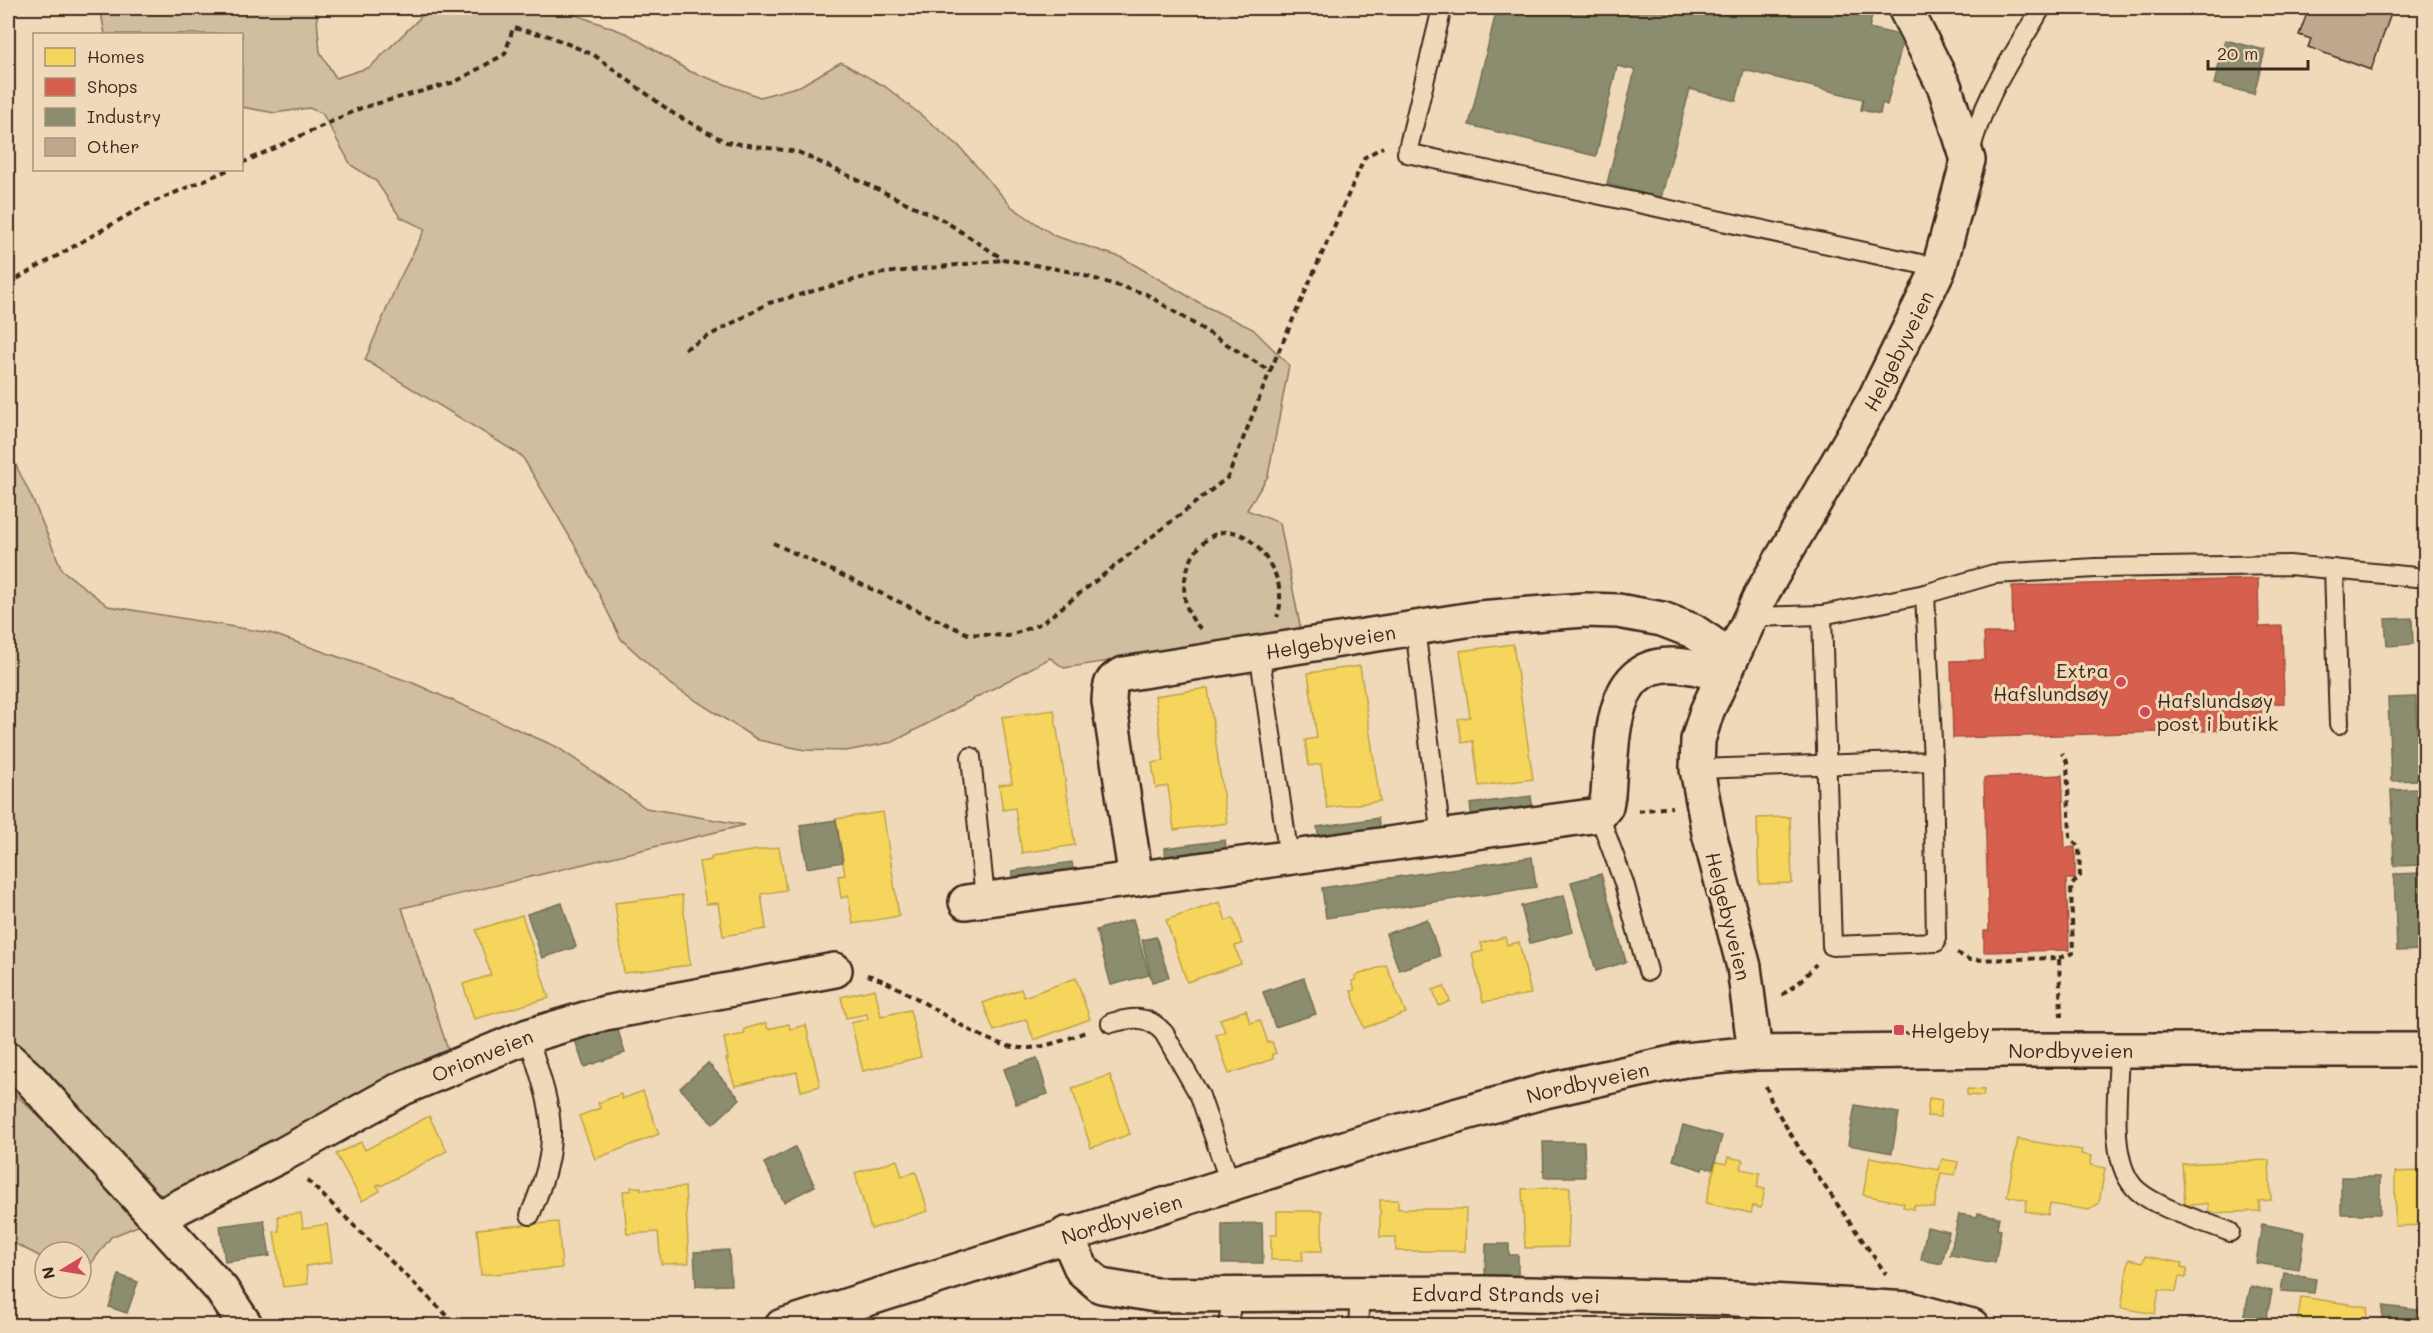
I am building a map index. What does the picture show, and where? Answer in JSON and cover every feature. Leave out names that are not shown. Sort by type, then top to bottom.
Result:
[{"type":"street","points":[[1905,8],[1945,88],[1968,160]]},
{"type":"street","name":"Helgebyveien","points":[[1754,1042],[1744,967],[1708,833],[1697,768],[1698,740],[1707,711],[1750,617],[1875,398],[1939,268],[1968,160]]},
{"type":"street","name":"Helgebyveien","points":[[1136,879],[1109,701],[1113,678],[1124,674],[1257,643],[1415,628],[1479,618],[1618,611],[1662,619],[1693,631],[1711,643],[1723,676]]},
{"type":"street","points":[[976,901],[1599,815],[1606,806],[1608,795],[1614,715],[1621,695],[1632,680],[1651,668],[1670,663],[1695,665],[1723,676]]},
{"type":"street","name":"Orionveien","points":[[158,1218],[282,1155],[403,1088],[528,1036],[604,1013],[835,970]]},
{"type":"street","name":"Nordbyveien","points":[[782,1326],[1066,1234],[1379,1137],[1545,1091],[1754,1042],[2119,1050],[2426,1050]]},
{"type":"street","points":[[8,1059],[30,1079],[221,1288],[246,1326]]},
{"type":"street","name":"Edvard Strands vei","points":[[1066,1234],[1082,1270],[1103,1287],[1156,1295],[1230,1311],[1360,1294],[1641,1296],[1826,1315],[1910,1309],[1972,1326]]},
{"type":"lane","points":[[1442,8],[1407,153],[1939,268]]},
{"type":"lane","points":[[1968,160],[1976,131],[2000,73],[2041,8]]},
{"type":"lane","points":[[1750,617],[1822,615],[1925,594],[1994,574],[2095,568],[2289,565],[2426,578]]},
{"type":"lane","points":[[2334,569],[2339,724]]},
{"type":"lane","points":[[1822,615],[1832,946],[1936,942],[1933,761],[1925,594]]},
{"type":"lane","points":[[1415,628],[1441,837]]},
{"type":"lane","points":[[1257,643],[1289,858]]},
{"type":"lane","points":[[971,757],[976,901]]},
{"type":"lane","points":[[1697,768],[1933,761]]},
{"type":"lane","points":[[1599,815],[1624,884],[1648,971]]},
{"type":"lane","points":[[1111,1023],[1143,1018],[1156,1024],[1164,1033],[1200,1096],[1230,1183]]},
{"type":"lane","points":[[528,1036],[544,1085],[553,1135],[544,1181],[531,1215]]},
{"type":"lane","points":[[2119,1050],[2118,1142],[2121,1163],[2127,1178],[2138,1192],[2160,1204],[2230,1232]]},
{"type":"lane","points":[[1358,1326],[1360,1294]]},
{"type":"path","points":[[243,164],[361,108],[455,82],[505,54],[513,28],[549,36],[594,55],[674,114],[726,142],[798,152],[943,220],[1003,260]]},
{"type":"path","points":[[773,543],[968,634],[1008,636],[1042,623],[1228,477],[1270,371],[1365,157],[1381,146],[1407,153]]},
{"type":"path","points":[[8,284],[144,206],[226,171]]},
{"type":"path","points":[[686,349],[769,303],[876,274],[1003,260],[1072,272],[1146,294],[1270,371]]},
{"type":"path","points":[[1232,531],[1248,538],[1262,552],[1275,573],[1278,583],[1278,614],[1257,643],[1235,636],[1217,636],[1199,628],[1193,621],[1185,600],[1186,571],[1189,562],[1211,537],[1232,531]]},
{"type":"path","points":[[1936,942],[1970,960],[2059,958],[2073,953],[2071,886],[2080,876],[2079,848],[2070,836],[2067,762],[2062,753]]},
{"type":"path","points":[[1832,946],[1802,980],[1778,998],[1754,1042],[1778,1113],[1808,1161],[1910,1309]]},
{"type":"path","points":[[2059,958],[2061,1020]]},
{"type":"path","points":[[835,970],[873,976],[906,991],[982,1036],[1010,1047],[1042,1046],[1111,1023]]},
{"type":"path","points":[[282,1155],[458,1326]]},
{"type":"shaded area","points":[[100,8],[316,8],[320,52],[336,78],[370,67],[430,8],[557,8],[628,34],[689,71],[760,97],[800,86],[841,62],[886,87],[958,145],[1012,207],[1055,236],[1123,258],[1205,306],[1253,329],[1289,365],[1268,476],[1247,510],[1280,523],[1301,631],[1064,668],[1050,658],[893,742],[846,751],[805,750],[758,740],[671,685],[621,639],[577,549],[522,456],[365,360],[398,282],[425,229],[400,217],[376,181],[351,165],[322,113],[309,108],[275,113],[243,107],[243,33],[105,33]]},
{"type":"shaded area","points":[[8,449],[33,500],[62,570],[108,606],[270,633],[413,683],[557,747],[646,808],[745,825],[402,908],[453,1065],[157,1218],[8,1056]]},
{"type":"shaded area","points":[[8,1087],[84,1160],[140,1225],[111,1237],[93,1261],[93,1240],[33,1240],[33,1253],[8,1240]]},
{"type":"building: Homes","points":[[1513,644],[1533,779],[1479,786],[1473,741],[1462,743],[1458,719],[1470,717],[1460,651]]},
{"type":"building: Homes","points":[[1360,666],[1380,801],[1327,808],[1321,764],[1309,766],[1305,740],[1317,738],[1308,673]]},
{"type":"building: Homes","points":[[1208,688],[1227,823],[1174,830],[1168,786],[1156,788],[1152,763],[1164,761],[1155,696]]},
{"type":"building: Homes","points":[[1054,710],[1075,845],[1022,853],[1015,808],[1003,810],[999,785],[1012,783],[1002,717]]},
{"type":"building: Homes","points":[[883,812],[899,916],[853,924],[848,896],[841,898],[838,876],[845,875],[836,819]]},
{"type":"building: Homes","points":[[1790,817],[1792,883],[1759,884],[1757,818]]},
{"type":"building: Homes","points":[[779,847],[786,890],[761,894],[766,929],[723,936],[718,903],[706,904],[699,862],[711,860],[711,857]]},
{"type":"building: Homes","points":[[682,895],[690,965],[624,973],[615,903]]},
{"type":"building: Homes","points":[[1220,902],[1226,921],[1233,918],[1242,944],[1235,946],[1241,964],[1187,982],[1166,920]]},
{"type":"building: Homes","points":[[522,915],[549,998],[474,1019],[463,984],[491,975],[476,930]]},
{"type":"building: Homes","points":[[1505,937],[1507,945],[1519,942],[1531,994],[1483,1002],[1472,954],[1483,951],[1481,943]]},
{"type":"building: Homes","points":[[1386,965],[1406,1013],[1364,1028],[1351,991],[1355,990],[1352,981],[1356,980],[1355,976]]},
{"type":"building: Homes","points":[[1076,978],[1090,1019],[1034,1040],[1026,1019],[994,1031],[983,1003],[1021,989],[1024,997]]},
{"type":"building: Homes","points":[[1444,986],[1450,1001],[1439,1006],[1433,990]]},
{"type":"building: Homes","points":[[875,989],[881,1016],[910,1010],[921,1057],[863,1071],[851,1023],[868,1019],[867,1014],[846,1018],[841,997]]},
{"type":"building: Homes","points":[[1246,1010],[1250,1023],[1260,1020],[1268,1043],[1272,1042],[1276,1053],[1272,1054],[1273,1059],[1229,1074],[1216,1035],[1225,1032],[1220,1019]]},
{"type":"building: Homes","points":[[766,1023],[768,1029],[789,1024],[790,1029],[806,1025],[820,1086],[801,1091],[797,1072],[735,1086],[726,1059],[728,1059],[724,1038],[745,1034],[744,1029]]},
{"type":"building: Homes","points":[[1110,1075],[1130,1134],[1091,1148],[1072,1088]]},
{"type":"building: Homes","points":[[1967,1089],[1984,1090],[1983,1096],[1967,1095]]},
{"type":"building: Homes","points":[[643,1091],[659,1134],[595,1159],[579,1116],[600,1108],[598,1103],[621,1094],[622,1099]]},
{"type":"building: Homes","points":[[1929,1098],[1942,1100],[1940,1117],[1927,1116]]},
{"type":"building: Homes","points":[[429,1116],[447,1151],[381,1186],[377,1185],[380,1191],[362,1201],[336,1154],[361,1142],[365,1150]]},
{"type":"building: Homes","points":[[2018,1139],[2082,1150],[2081,1154],[2091,1156],[2090,1165],[2105,1168],[2099,1203],[2089,1210],[2050,1204],[2048,1215],[2025,1211],[2027,1200],[2007,1196]]},
{"type":"building: Homes","points":[[1728,1157],[1743,1160],[1741,1169],[1760,1173],[1757,1187],[1765,1189],[1761,1208],[1753,1206],[1751,1213],[1706,1203],[1716,1162],[1726,1164]]},
{"type":"building: Homes","points":[[1870,1157],[1939,1170],[1942,1159],[1958,1162],[1955,1175],[1941,1173],[1934,1208],[1914,1205],[1914,1209],[1903,1207],[1904,1203],[1863,1195]]},
{"type":"building: Homes","points":[[897,1160],[902,1176],[916,1172],[928,1211],[871,1229],[855,1173]]},
{"type":"building: Homes","points":[[2269,1160],[2271,1200],[2259,1201],[2260,1211],[2209,1213],[2208,1204],[2185,1205],[2182,1164]]},
{"type":"building: Homes","points":[[2420,1171],[2420,1177],[2426,1177],[2426,1225],[2395,1226],[2395,1172]]},
{"type":"building: Homes","points":[[631,1187],[641,1187],[641,1190],[685,1187],[689,1263],[661,1264],[658,1232],[627,1234],[623,1191],[631,1191]]},
{"type":"building: Homes","points":[[1570,1187],[1568,1247],[1525,1248],[1522,1189]]},
{"type":"building: Homes","points":[[1380,1200],[1398,1200],[1398,1209],[1466,1209],[1465,1251],[1396,1251],[1396,1237],[1380,1237]]},
{"type":"building: Homes","points":[[1277,1211],[1322,1211],[1322,1251],[1302,1251],[1303,1260],[1271,1260],[1271,1235],[1277,1235]]},
{"type":"building: Homes","points":[[301,1213],[303,1228],[327,1224],[332,1262],[306,1266],[308,1284],[283,1287],[274,1232],[279,1231],[278,1216]]},
{"type":"building: Homes","points":[[558,1222],[562,1268],[481,1275],[477,1229]]},
{"type":"building: Homes","points":[[2145,1256],[2182,1263],[2181,1267],[2187,1269],[2186,1278],[2179,1277],[2176,1292],[2159,1289],[2155,1314],[2121,1308],[2129,1259],[2143,1262]]},
{"type":"building: Homes","points":[[2301,1297],[2368,1307],[2365,1326],[2297,1326]]},
{"type":"building: Shops","points":[[2258,579],[2259,627],[2282,626],[2284,703],[2261,704],[2262,729],[1953,738],[1951,661],[1985,660],[1984,633],[2013,633],[2012,586]]},
{"type":"building: Shops","points":[[2062,775],[2065,848],[2075,847],[2075,879],[2066,879],[2069,950],[1984,952],[1984,931],[1989,931],[1984,778]]},
{"type":"building: Industry","points":[[1497,8],[1874,8],[1869,28],[1904,36],[1887,105],[1882,103],[1880,114],[1861,110],[1863,99],[1744,70],[1736,101],[1690,89],[1661,198],[1607,184],[1635,70],[1617,66],[1596,156],[1469,125]]},
{"type":"building: Industry","points":[[2225,40],[2265,50],[2254,94],[2214,84]]},
{"type":"building: Industry","points":[[2412,618],[2413,644],[2387,646],[2385,619]]},
{"type":"building: Industry","points":[[2416,697],[2418,780],[2391,781],[2388,698]]},
{"type":"building: Industry","points":[[2418,789],[2421,865],[2394,866],[2391,790]]},
{"type":"building: Industry","points":[[1531,796],[1533,810],[1472,818],[1470,804]]},
{"type":"building: Industry","points":[[1378,818],[1380,831],[1319,840],[1317,827]]},
{"type":"building: Industry","points":[[836,820],[843,862],[807,868],[800,825]]},
{"type":"building: Industry","points":[[1225,840],[1227,854],[1166,862],[1165,848]]},
{"type":"building: Industry","points":[[1532,857],[1536,887],[1326,918],[1322,888]]},
{"type":"building: Industry","points":[[1072,862],[1074,876],[1014,885],[1012,871]]},
{"type":"building: Industry","points":[[2422,873],[2424,950],[2397,951],[2394,874]]},
{"type":"building: Industry","points":[[1601,874],[1626,962],[1596,971],[1571,882]]},
{"type":"building: Industry","points":[[1564,895],[1573,932],[1530,943],[1521,906]]},
{"type":"building: Industry","points":[[562,903],[576,947],[542,958],[527,914]]},
{"type":"building: Industry","points":[[1133,919],[1149,975],[1111,985],[1096,930]]},
{"type":"building: Industry","points":[[1427,919],[1440,956],[1399,970],[1386,934]]},
{"type":"building: Industry","points":[[1156,937],[1169,977],[1152,982],[1142,940]]},
{"type":"building: Industry","points":[[1304,978],[1316,1014],[1275,1027],[1263,992]]},
{"type":"building: Industry","points":[[617,1027],[625,1053],[584,1067],[575,1040]]},
{"type":"building: Industry","points":[[1037,1058],[1048,1094],[1016,1104],[1004,1069]]},
{"type":"building: Industry","points":[[708,1063],[740,1099],[713,1124],[680,1088]]},
{"type":"building: Industry","points":[[1855,1105],[1899,1113],[1892,1153],[1848,1145]]},
{"type":"building: Industry","points":[[1683,1125],[1722,1136],[1713,1169],[1703,1167],[1702,1170],[1673,1160]]},
{"type":"building: Industry","points":[[1543,1142],[1584,1142],[1585,1177],[1544,1177]]},
{"type":"building: Industry","points":[[795,1147],[815,1186],[784,1202],[764,1163]]},
{"type":"building: Industry","points":[[2341,1177],[2380,1177],[2380,1214],[2341,1214]]},
{"type":"building: Industry","points":[[1978,1213],[1999,1217],[1997,1229],[2001,1230],[1995,1263],[1950,1255],[1959,1214],[1977,1217]]},
{"type":"building: Industry","points":[[264,1220],[270,1256],[225,1262],[220,1226]]},
{"type":"building: Industry","points":[[1262,1223],[1263,1263],[1222,1263],[1222,1224]]},
{"type":"building: Industry","points":[[2262,1224],[2305,1232],[2299,1270],[2256,1263]]},
{"type":"building: Industry","points":[[1927,1227],[1949,1232],[1942,1264],[1921,1260]]},
{"type":"building: Industry","points":[[1486,1244],[1509,1244],[1509,1255],[1518,1255],[1518,1276],[1485,1275]]},
{"type":"building: Industry","points":[[729,1250],[731,1285],[696,1286],[694,1252]]},
{"type":"building: Industry","points":[[2284,1273],[2316,1279],[2314,1293],[2281,1291]]},
{"type":"building: Industry","points":[[119,1275],[138,1282],[127,1313],[109,1307]]},
{"type":"building: Industry","points":[[2251,1286],[2272,1291],[2265,1326],[2242,1323]]},
{"type":"building: Industry","points":[[2383,1306],[2426,1311],[2426,1326],[2381,1326]]},
{"type":"building: Other","points":[[2309,8],[2393,8],[2371,70],[2308,47],[2311,39],[2299,35]]},
{"type":"place","name":"Extra Hafslundsøy","points":[[2121,682]]},
{"type":"place","name":"Hafslundsøy post i butikk","points":[[2145,712]]},
{"type":"place","name":"Helgeby","points":[[1899,1030]]}]
